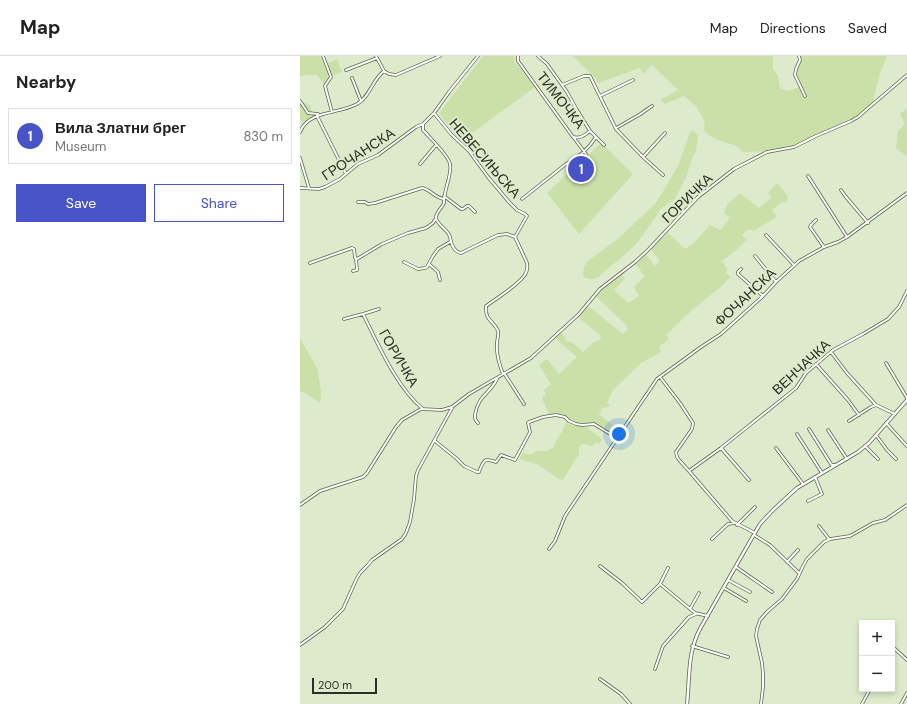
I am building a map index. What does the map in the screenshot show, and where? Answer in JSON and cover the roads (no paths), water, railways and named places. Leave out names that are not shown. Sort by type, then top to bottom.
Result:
[{"type":"main road","points":[[687,704],[692,646],[698,632],[760,524],[789,494],[802,484],[858,452],[876,435],[907,399]]},
{"type":"street","points":[[323,56],[331,77],[325,86],[332,112]]},
{"type":"street","points":[[346,70],[377,57],[384,72],[396,75],[440,56]]},
{"type":"street","name":"ГРОЧАНСКА","points":[[300,188],[319,189],[335,182],[358,164],[378,155],[416,127],[423,124],[434,113],[478,56]]},
{"type":"street","name":"ТИМОЧКА","points":[[518,56],[518,61],[573,137],[583,137],[590,131],[567,92],[546,64],[538,56]]},
{"type":"street","points":[[799,56],[800,60],[795,76],[805,96]]},
{"type":"street","points":[[300,132],[304,124],[317,116],[356,105],[369,92],[377,77],[384,72]]},
{"type":"street","name":"ГОРИЧКА","points":[[452,407],[469,394],[531,358],[579,314],[600,289],[648,250],[698,197],[734,169],[767,152],[794,147],[851,121],[858,117],[907,75]]},
{"type":"street","name":"ТИМОЧКА","points":[[562,85],[584,76],[591,78],[618,131],[663,175]]},
{"type":"street","points":[[352,78],[361,101]]},
{"type":"street","points":[[600,96],[633,80]]},
{"type":"street","points":[[300,101],[308,114],[322,114]]},
{"type":"street","points":[[616,128],[652,106]]},
{"type":"street","name":"НЕВЕСИЊСКА","points":[[434,113],[451,134],[469,151],[488,177],[517,210],[527,216],[515,237]]},
{"type":"street","points":[[317,116],[346,174]]},
{"type":"street","points":[[356,260],[382,244],[408,233],[426,228],[436,218],[438,212],[444,204],[450,164],[447,157],[423,130],[423,124]]},
{"type":"street","points":[[590,131],[604,145]]},
{"type":"street","points":[[643,157],[665,133]]},
{"type":"street","points":[[570,170],[586,156],[573,137]]},
{"type":"street","points":[[522,199],[584,151],[596,137]]},
{"type":"street","points":[[420,164],[436,145]]},
{"type":"street","points":[[300,158],[309,188]]},
{"type":"street","points":[[808,176],[847,237]]},
{"type":"street","points":[[358,202],[365,202],[368,204],[375,203],[422,188],[439,198],[444,199]]},
{"type":"street","points":[[841,190],[868,222]]},
{"type":"street","name":"ФОЧАНСКА","points":[[549,549],[556,541],[565,516],[652,386],[660,377],[721,334],[763,296],[794,265],[824,247],[847,237],[907,193]]},
{"type":"street","points":[[444,196],[461,209],[470,206],[475,212]]},
{"type":"street","points":[[436,218],[448,233],[450,242],[455,251],[460,253],[498,235],[508,234],[515,237],[527,263],[527,271],[521,279],[486,306],[486,311],[488,318],[496,327],[498,332],[498,363],[524,404]]},
{"type":"street","points":[[816,220],[810,228],[824,247]]},
{"type":"street","points":[[766,235],[794,265]]},
{"type":"street","points":[[404,262],[418,269],[425,268],[438,249],[450,242]]},
{"type":"street","points":[[310,263],[352,248],[354,249],[357,269],[353,271]]},
{"type":"street","points":[[755,256],[776,282]]},
{"type":"street","points":[[429,264],[438,272],[440,280]]},
{"type":"street","points":[[741,269],[738,274],[763,296]]},
{"type":"street","name":"ВЕНЧАЧКА","points":[[689,471],[721,448],[796,388],[806,373],[830,352],[888,318],[899,307],[907,291]]},
{"type":"street","name":"ГОРИЧКА","points":[[344,319],[379,309]]},
{"type":"street","name":"ГОРИЧКА","points":[[363,314],[385,359],[396,377],[411,398],[423,409]]},
{"type":"street","points":[[830,352],[876,405],[895,414]]},
{"type":"street","points":[[886,363],[907,399]]},
{"type":"street","points":[[816,364],[848,400],[859,415]]},
{"type":"street","points":[[660,377],[677,398],[693,423],[692,429],[677,450],[676,453],[680,461],[734,523],[770,545],[799,573]]},
{"type":"street","name":"ГОРИЧКА","points":[[478,423],[476,422],[475,418],[478,403],[494,385],[497,378]]},
{"type":"street","points":[[849,421],[870,407],[876,405]]},
{"type":"street","points":[[300,505],[320,491],[363,477],[398,424],[409,416],[423,409],[442,410],[452,407]]},
{"type":"street","points":[[300,645],[325,627],[343,609],[360,573],[372,560],[402,539],[410,522],[418,470],[452,407]]},
{"type":"street","points":[[434,441],[456,458],[462,465],[479,472],[482,463],[488,459],[496,462],[501,455],[514,460],[530,432],[528,423],[543,417],[556,415],[576,424],[596,425],[618,438]]},
{"type":"street","points":[[886,423],[907,446]]},
{"type":"street","points":[[809,429],[832,464],[836,465]]},
{"type":"street","points":[[828,430],[847,459]]},
{"type":"street","points":[[797,434],[822,473]]},
{"type":"street","points":[[876,435],[896,459]]},
{"type":"street","points":[[865,446],[878,460]]},
{"type":"street","points":[[721,448],[749,480]]},
{"type":"street","points":[[776,448],[802,484]]},
{"type":"street","points":[[808,501],[822,494],[815,477]]},
{"type":"street","points":[[761,704],[763,674],[756,636],[759,622],[768,611],[782,599],[797,579],[802,566],[807,559],[829,539],[850,536],[873,523],[885,520],[907,505]]},
{"type":"street","points":[[737,525],[755,507]]},
{"type":"street","points":[[712,540],[728,524],[734,523]]},
{"type":"street","points":[[819,526],[829,539]]},
{"type":"street","points":[[787,562],[798,550]]},
{"type":"street","points":[[600,566],[622,583],[642,602],[660,584],[668,568]]},
{"type":"street","points":[[736,567],[772,592]]},
{"type":"street","points":[[728,580],[750,592]]},
{"type":"street","points":[[660,584],[696,614],[708,616]]},
{"type":"street","points":[[724,588],[746,601]]},
{"type":"street","points":[[690,609],[700,593]]},
{"type":"street","points":[[654,669],[663,646],[689,617],[696,614]]},
{"type":"street","points":[[692,646],[728,657]]},
{"type":"street","points":[[895,650],[907,660]]},
{"type":"street","points":[[600,679],[621,694],[630,704]]},
{"type":"street","points":[[862,704],[868,692]]},
{"type":"street","points":[[901,704],[907,693]]},
{"type":"place","name":"Вила Златни брег","points":[[581,169]]}]
